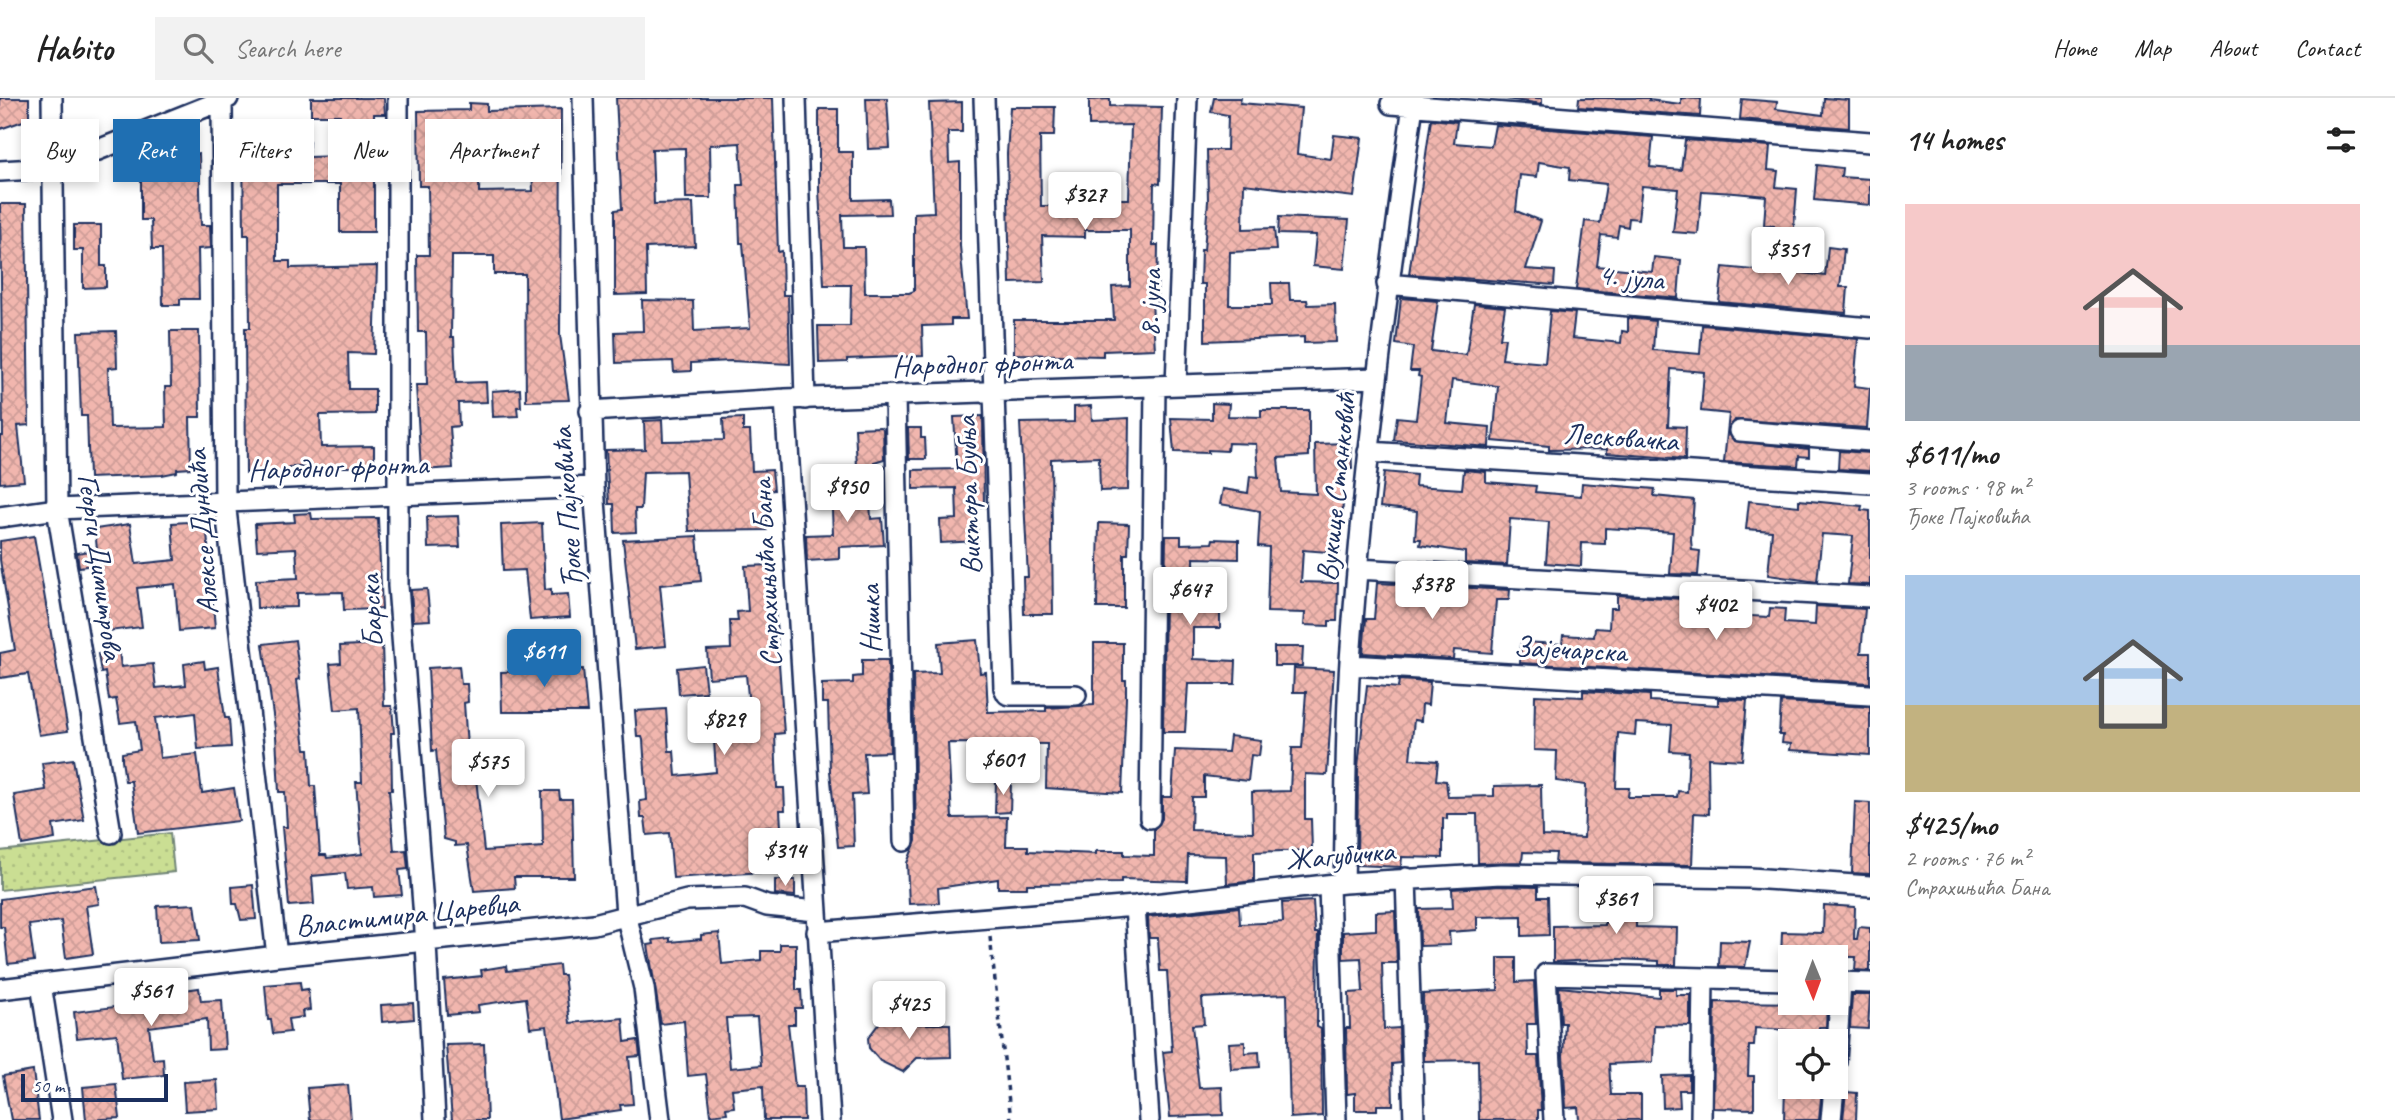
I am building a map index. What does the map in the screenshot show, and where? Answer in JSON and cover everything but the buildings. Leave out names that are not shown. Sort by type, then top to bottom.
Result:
[{"type":"street","name":"Георги Димитрова","points":[[52,98],[52,119]]},
{"type":"street","name":"Барска","points":[[398,98],[398,598],[426,943],[435,1120]]},
{"type":"street","name":"Ђоке Пајковића","points":[[583,98],[594,487],[626,914],[644,988],[660,1120]]},
{"type":"street","name":"Страхињића Бана","points":[[796,98],[795,399],[817,932],[830,1120]]},
{"type":"street","name":"Виктора Бубња","points":[[984,98],[1004,688],[1007,694],[1012,695],[1076,695]]},
{"type":"street","name":"8. јуна","points":[[1176,385],[1187,98]]},
{"type":"street","points":[[99,150],[225,99]]},
{"type":"street","name":"Алексе Дундића","points":[[225,99],[225,501],[277,956]]},
{"type":"street","points":[[1386,101],[1413,101],[1870,142]]},
{"type":"street","points":[[1386,101],[1408,135]]},
{"type":"street","name":"Вукице Станковић","points":[[1336,1120],[1337,884],[1357,569],[1387,284],[1413,101]]},
{"type":"street","points":[[0,171],[21,170]]},
{"type":"street","name":"Георги Димитрова","points":[[53,182],[57,509],[111,833]]},
{"type":"street","name":"4. јула","points":[[1387,284],[1870,328]]},
{"type":"street","name":"Народног фронта","points":[[590,411],[795,399],[1376,378]]},
{"type":"street","points":[[1150,818],[1155,386]]},
{"type":"street","name":"Нишка","points":[[895,396],[904,841]]},
{"type":"street","points":[[1740,431],[1870,440]]},
{"type":"street","name":"Лесковачка","points":[[1368,452],[1870,483]]},
{"type":"street","name":"Народног фронта","points":[[0,517],[57,509],[594,487]]},
{"type":"street","points":[[1357,569],[1870,597]]},
{"type":"street","name":"Зајечарска","points":[[1350,665],[1870,695]]},
{"type":"street","name":"Жагубичка","points":[[817,932],[1135,906],[1406,878],[1515,874],[1750,878],[1870,886]]},
{"type":"street","points":[[1406,878],[1414,1120]]},
{"type":"street","name":"Властимира Царевца","points":[[0,989],[277,956],[594,924],[626,914],[716,898],[745,898],[767,906],[816,911]]},
{"type":"street","points":[[1135,906],[1149,1120]]},
{"type":"street","points":[[1554,1120],[1546,974],[1778,980]]},
{"type":"street","points":[[1701,1120],[1703,978]]},
{"type":"street","points":[[1848,982],[1870,983]]},
{"type":"street","points":[[41,984],[62,1120]]},
{"type":"street","points":[[1831,1120],[1833,1099]]},
{"type":"path","points":[[988,918],[1011,1120]]},
{"type":"green space","points":[[170,833],[174,872],[0,890],[0,851]]}]
